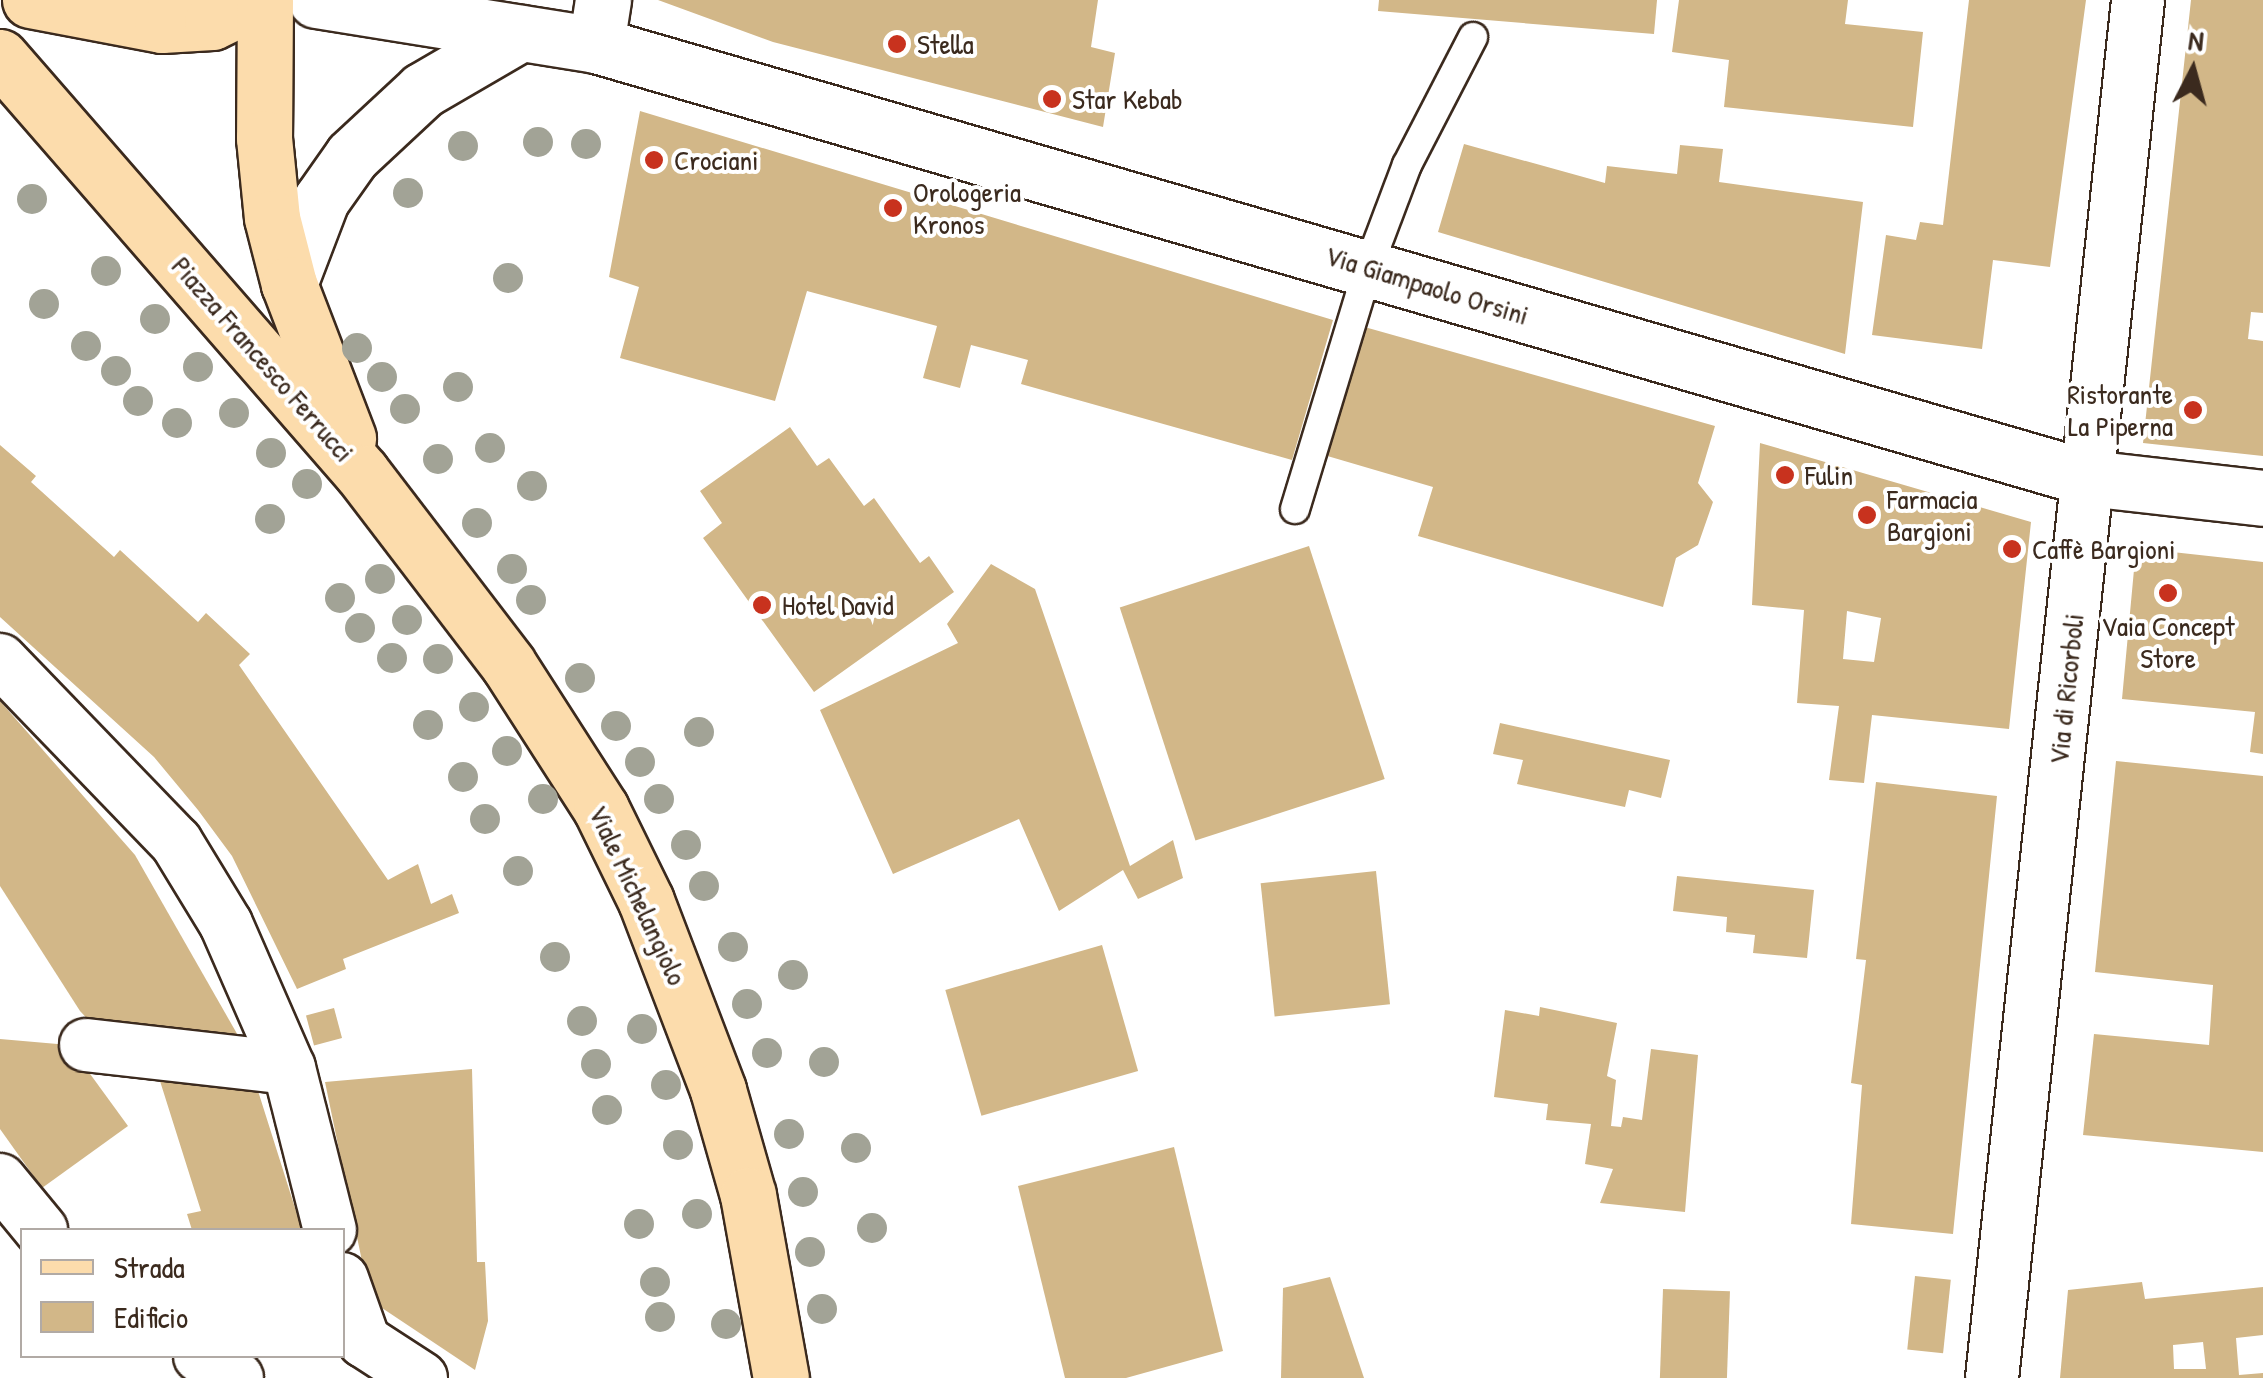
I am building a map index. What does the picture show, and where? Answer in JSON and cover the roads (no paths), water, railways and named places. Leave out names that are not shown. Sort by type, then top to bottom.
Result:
[{"type":"main road","points":[[30,0],[162,25],[212,22],[256,0]]},
{"type":"main road","name":"Piazza Francesco Ferrucci","points":[[265,0],[267,186],[288,284],[362,473]]},
{"type":"main road","name":"Piazza Francesco Ferrucci","points":[[0,57],[362,473]]},
{"type":"main road","name":"Viale Michelangiolo","points":[[362,473],[553,728],[646,900],[718,1090],[748,1195],[782,1378]]},
{"type":"street","points":[[316,0],[599,23]]},
{"type":"street","name":"Via di Ricorboli","points":[[1992,1378],[2138,0]]},
{"type":"street","points":[[288,284],[321,200],[352,156],[423,90],[521,17]]},
{"type":"street","name":"Via Giampaolo Orsini","points":[[599,23],[1368,268],[2088,478],[2263,498]]},
{"type":"street","points":[[0,660],[176,842],[258,986],[289,1068],[329,1228]]},
{"type":"street","points":[[86,1045],[289,1068]]},
{"type":"street","points":[[0,1180],[40,1228]]},
{"type":"street","points":[[345,1287],[364,1341],[421,1378]]},
{"type":"street","points":[[203,1358],[237,1378]]},
{"type":"lane","points":[[1295,509],[1368,268],[1407,165],[1473,37]]},
{"type":"place","name":"Stella","points":[[897,44]]},
{"type":"place","name":"Star Kebab","points":[[1052,99]]},
{"type":"place","name":"Crociani","points":[[654,160]]},
{"type":"place","name":"Orologeria Kronos","points":[[893,208]]},
{"type":"place","name":"Ristorante La Piperna","points":[[2193,410]]},
{"type":"place","name":"Fulin","points":[[1785,475]]},
{"type":"place","name":"Farmacia Bargioni","points":[[1867,515]]},
{"type":"place","name":"Caffè Bargioni","points":[[2012,549]]},
{"type":"place","name":"Vaia Concept Store","points":[[2168,593]]},
{"type":"place","name":"Hotel David","points":[[762,605]]}]
